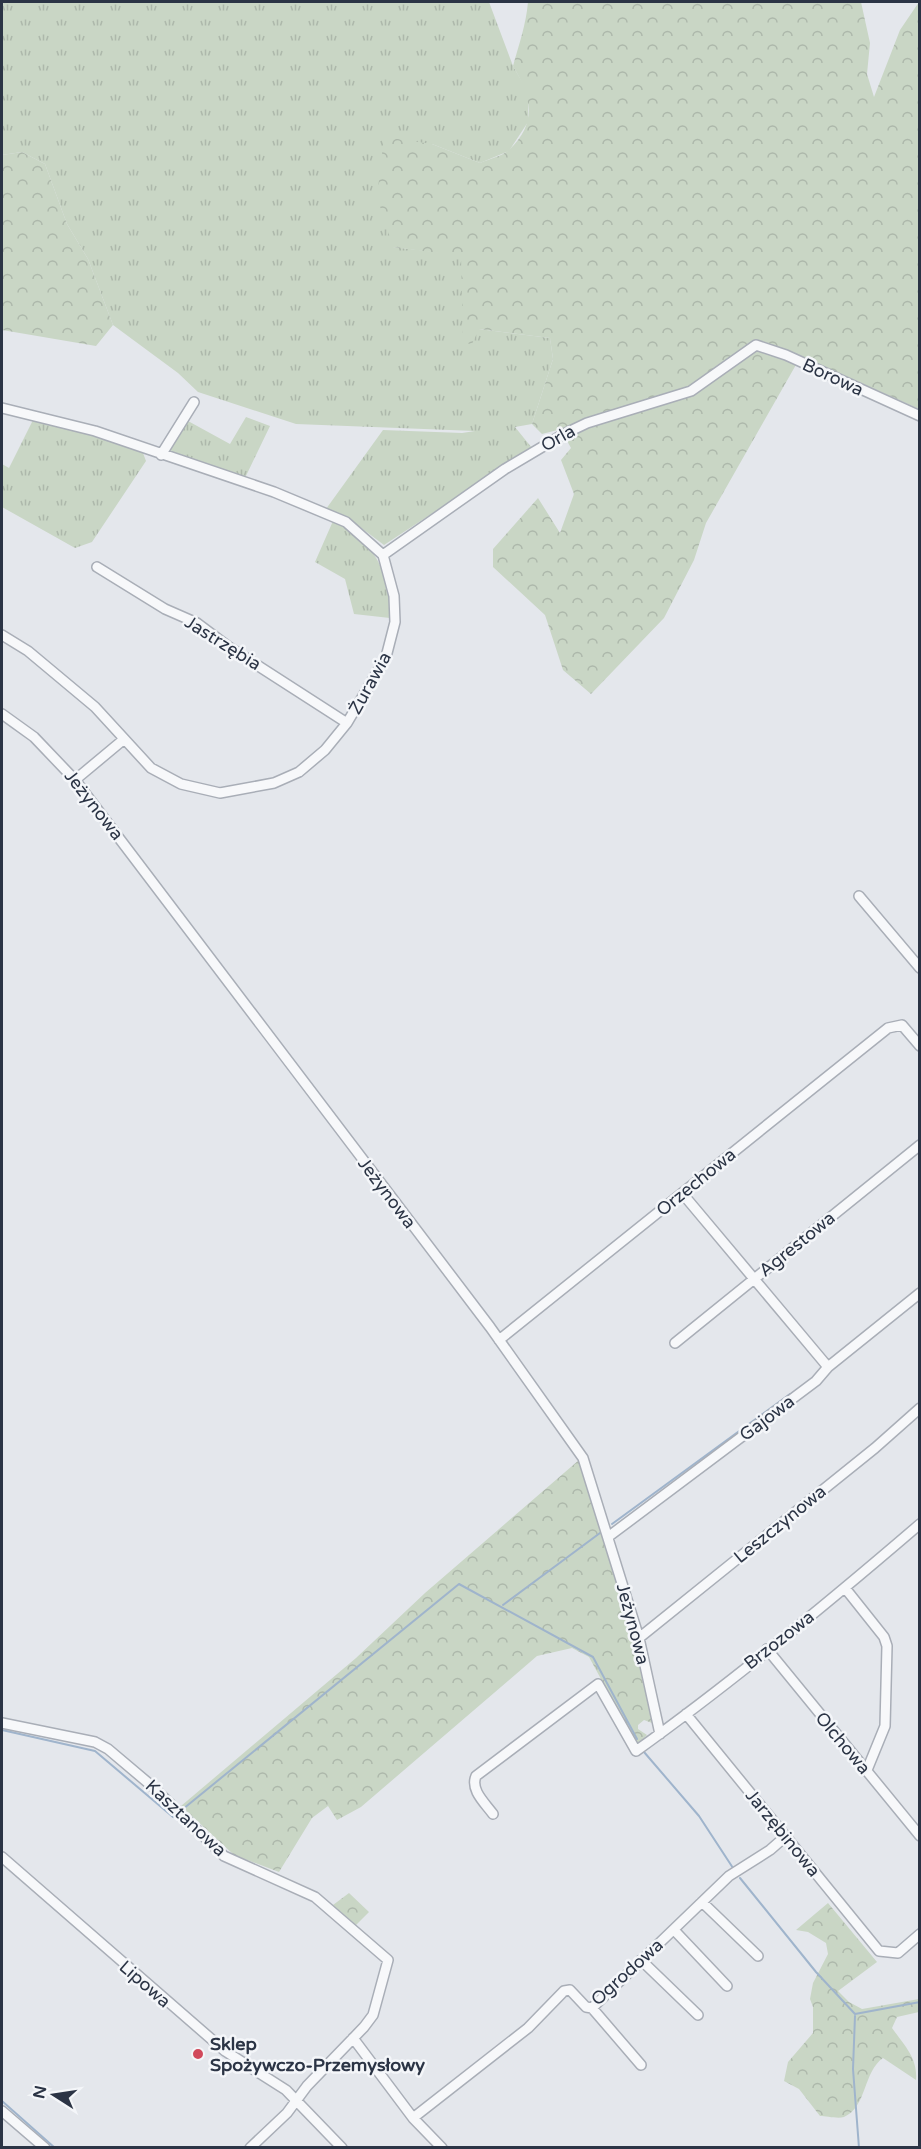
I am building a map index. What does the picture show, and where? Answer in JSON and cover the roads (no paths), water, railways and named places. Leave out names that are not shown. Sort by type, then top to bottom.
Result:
[{"type":"street","name":"Borowa","points":[[746,350],[756,345],[770,349],[920,416]]},
{"type":"street","name":"Orla","points":[[383,555],[505,468],[564,434],[587,423],[690,391],[746,350]]},
{"type":"street","points":[[161,455],[194,402]]},
{"type":"street","points":[[2,408],[95,431],[241,480],[332,515],[355,528],[383,555]]},
{"type":"street","name":"Żurawia","points":[[2,636],[28,651],[95,707],[151,768],[165,777],[220,793],[257,788],[299,772],[325,750],[347,723],[386,657],[393,634],[394,596],[383,555]]},
{"type":"street","name":"Jastrzębia","points":[[97,567],[165,609],[197,623],[229,647],[347,723]]},
{"type":"street","name":"Jeżynowa","points":[[2,714],[34,737],[75,780],[499,1340],[583,1458],[639,1638],[660,1734]]},
{"type":"street","points":[[75,780],[123,740]]},
{"type":"street","points":[[859,896],[920,968]]},
{"type":"street","name":"Orzechowa","points":[[499,1340],[888,1028],[902,1025],[920,1046]]},
{"type":"street","name":"Agrestowa","points":[[675,1342],[920,1145]]},
{"type":"street","points":[[682,1193],[828,1367]]},
{"type":"street","name":"Gajowa","points":[[608,1537],[816,1382],[828,1367],[920,1293]]},
{"type":"street","name":"Leszczynowa","points":[[639,1638],[874,1448],[920,1408]]},
{"type":"street","name":"Brzozowa","points":[[493,1814],[474,1789],[473,1783],[476,1776],[598,1684],[636,1750],[660,1734],[767,1650],[920,1524]]},
{"type":"street","points":[[844,1588],[884,1637],[887,1646],[885,1726],[867,1770]]},
{"type":"street","name":"Olchowa","points":[[767,1650],[920,1836]]},
{"type":"street","name":"Jarzębinowa","points":[[686,1714],[879,1951],[898,1953],[920,1934]]},
{"type":"street","name":"Kasztanowa","points":[[2,1723],[94,1742],[108,1749],[166,1798],[224,1856],[315,1897],[388,1960],[373,2015],[353,2038]]},
{"type":"street","name":"Ogrodowa","points":[[413,2118],[528,2028],[564,1991],[570,1990],[586,2007],[592,2008],[729,1876],[770,1850],[786,1836]]},
{"type":"street","name":"Lipowa","points":[[2,1857],[225,2051],[286,2090],[342,2148]]},
{"type":"street","points":[[702,1902],[758,1956]]},
{"type":"street","points":[[674,1930],[727,1986]]},
{"type":"street","points":[[641,1960],[698,2015]]},
{"type":"street","points":[[592,2008],[641,2066]]},
{"type":"street","points":[[250,2148],[287,2113],[296,2099],[353,2038],[413,2118],[442,2148]]},
{"type":"street","points":[[2,2111],[45,2148]]},
{"type":"waterway","points":[[612,1524],[790,1394]]},
{"type":"waterway","points":[[503,1605],[600,1533]]},
{"type":"waterway","points":[[183,1809],[459,1584],[593,1657],[637,1739]]},
{"type":"waterway","points":[[2,1730],[95,1751],[173,1817]]},
{"type":"waterway","points":[[644,1752],[699,1816],[733,1868]]},
{"type":"waterway","points":[[740,1878],[816,1972],[855,2014],[920,2002]]},
{"type":"waterway","points":[[855,2016],[853,2069],[859,2148]]},
{"type":"waterway","points":[[2,2101],[55,2148]]},
{"type":"place","name":"Sklep Spożywczo-Przemysłowy","points":[[198,2054]]}]
